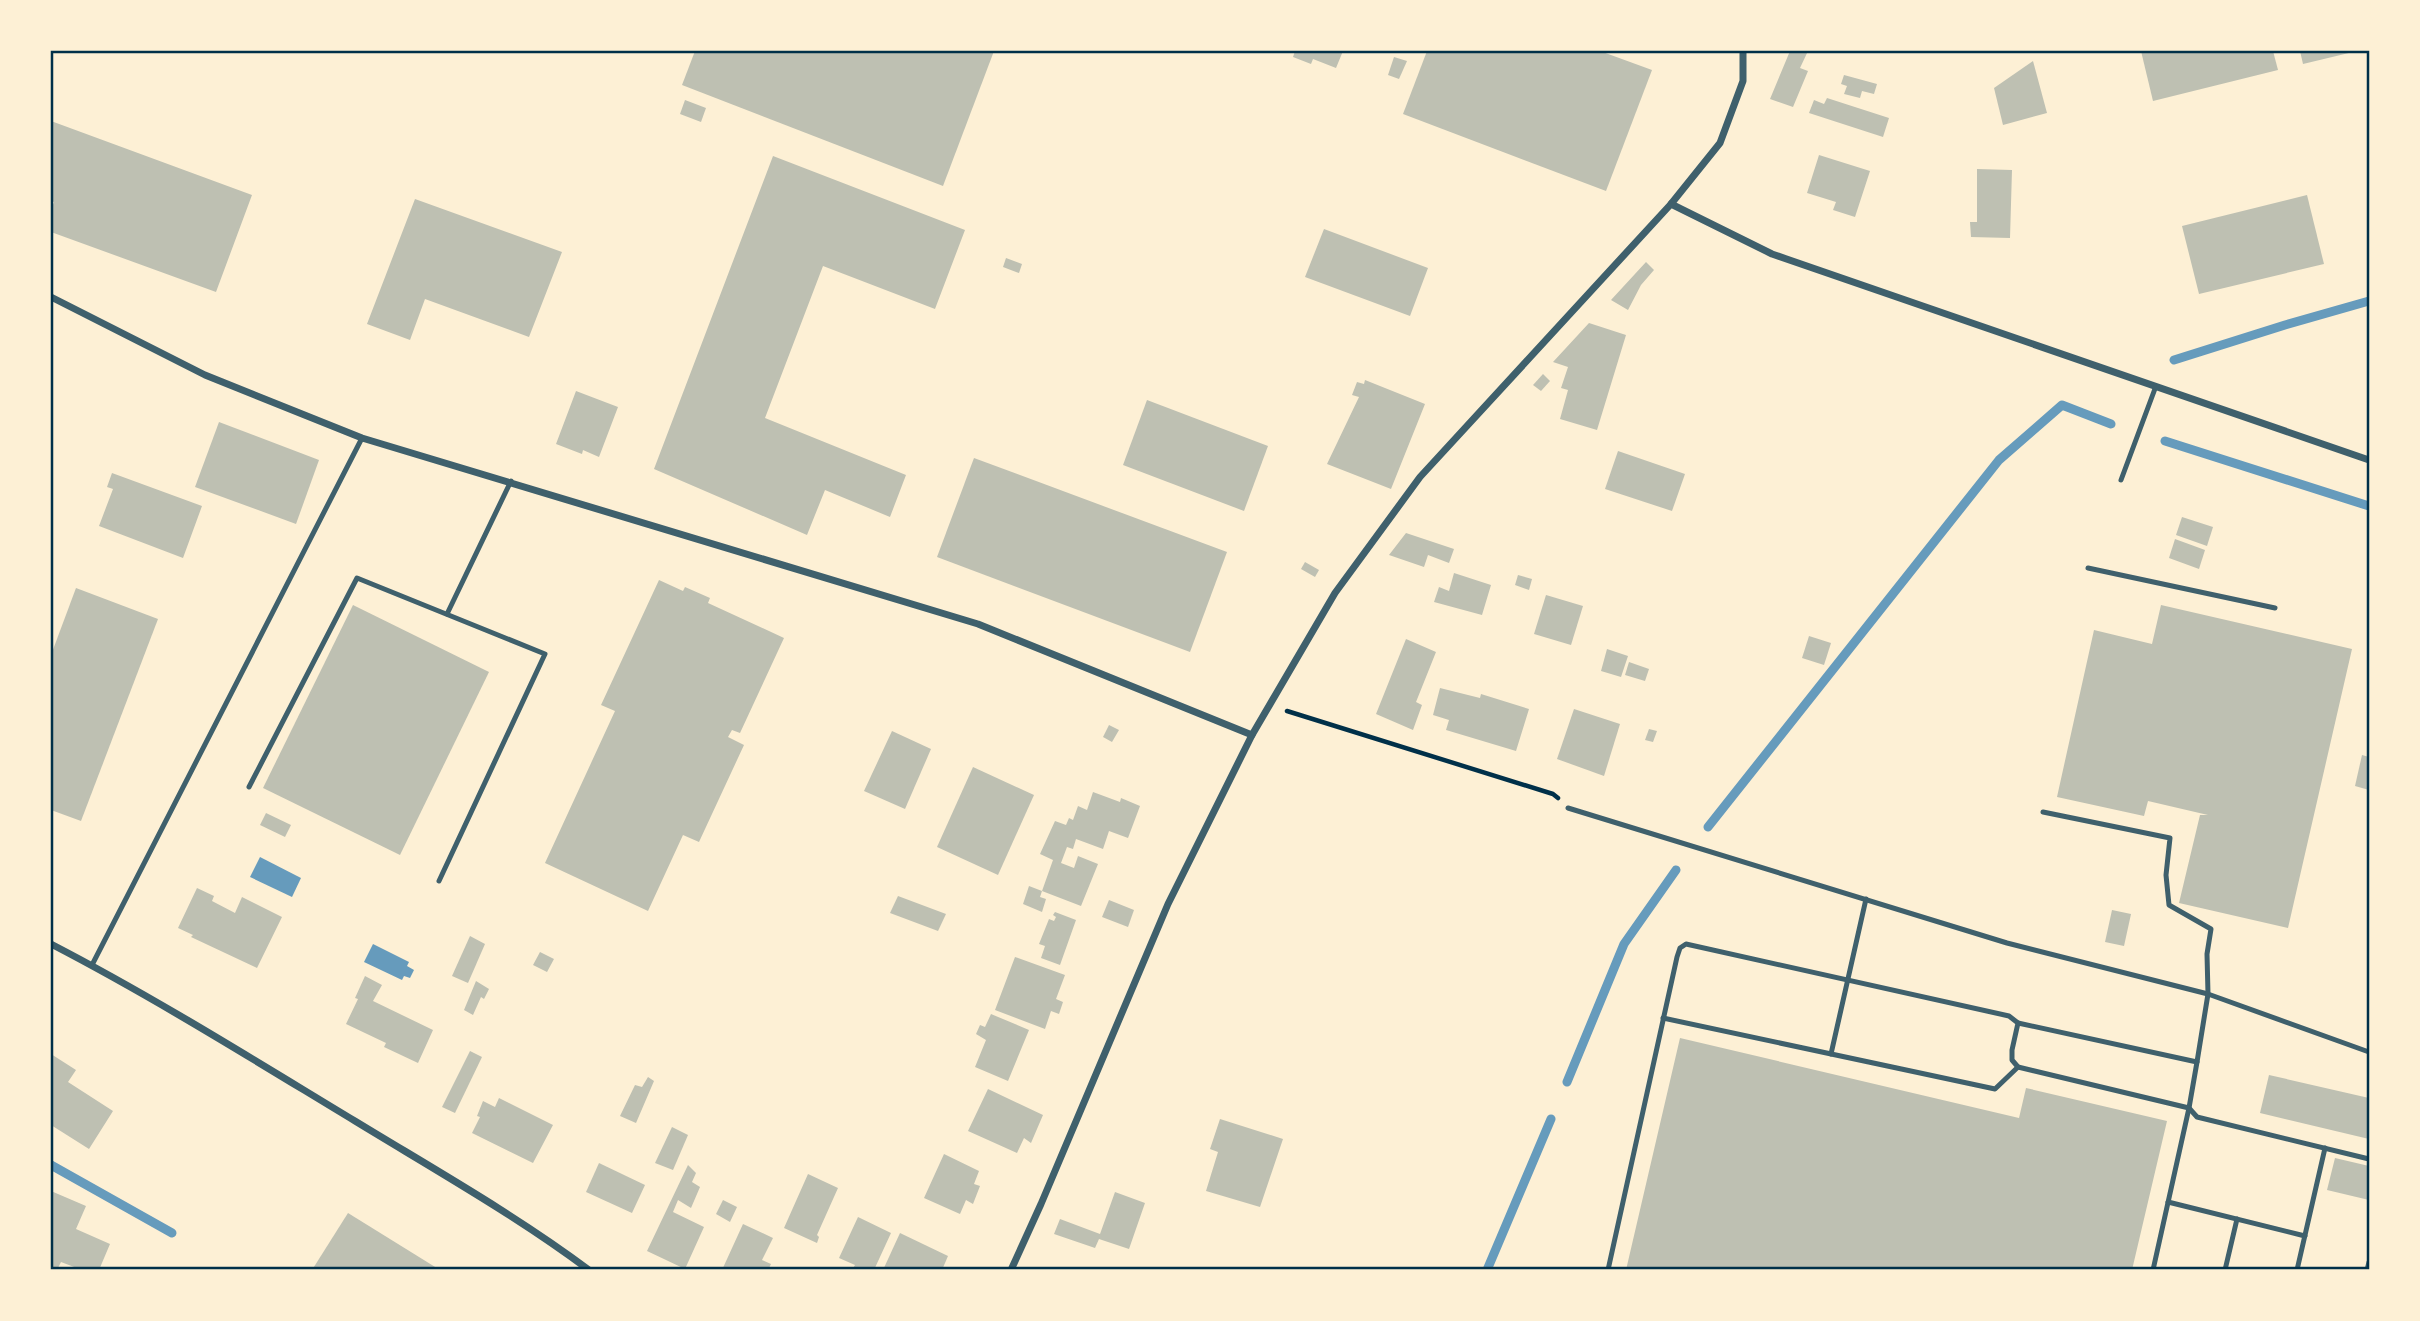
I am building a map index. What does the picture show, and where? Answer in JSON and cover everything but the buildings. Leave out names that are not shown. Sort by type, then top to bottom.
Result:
[{"type":"street","points":[[1011,1270],[1168,904],[1252,735],[1335,593],[1420,477],[1671,204],[1720,143],[1742,81],[1743,51]]},
{"type":"street","points":[[1671,204],[1772,254],[2369,460]]},
{"type":"street","points":[[51,297],[205,375],[362,438],[978,624],[1252,735]]},
{"type":"street","points":[[51,944],[159,1003],[426,1164],[589,1270]]},
{"type":"lane","points":[[2121,480],[2156,386]]},
{"type":"lane","points":[[92,965],[362,438]]},
{"type":"lane","points":[[447,614],[511,481]]},
{"type":"lane","points":[[2088,568],[2275,608]]},
{"type":"lane","points":[[249,787],[358,578],[545,654],[439,881]]},
{"type":"lane","points":[[1568,808],[2007,943],[2208,995],[2369,1052]]},
{"type":"lane","points":[[2043,812],[2170,838],[2166,875],[2169,905],[2211,929],[2207,954],[2208,995],[2197,1062],[2153,1270]]},
{"type":"lane","points":[[1831,1054],[1866,899]]},
{"type":"lane","points":[[1608,1270],[1676,957],[1679,947],[1686,944],[2009,1016],[2018,1023],[2197,1062]]},
{"type":"lane","points":[[1663,1018],[1995,1089],[2018,1067]]},
{"type":"lane","points":[[2018,1023],[2012,1051],[2012,1060],[2018,1067],[2189,1108],[2197,1117],[2369,1159]]},
{"type":"lane","points":[[2297,1270],[2325,1148]]},
{"type":"lane","points":[[2168,1202],[2305,1236]]},
{"type":"lane","points":[[2225,1270],[2237,1219]]},
{"type":"lane","points":[[2367,1270],[2369,1262]]},
{"type":"path","points":[[1270,703],[1295,716],[1553,794],[1568,808]]},
{"type":"water","points":[[260,857],[301,878],[292,897],[250,877]]},
{"type":"water","points":[[373,944],[409,962],[407,966],[414,970],[410,978],[404,976],[402,980],[364,962]]},
{"type":"waterway","points":[[2174,360],[2369,301]]},
{"type":"waterway","points":[[1708,827],[1999,460],[2062,405],[2111,424]]},
{"type":"waterway","points":[[2165,441],[2369,506]]},
{"type":"waterway","points":[[1567,1082],[1624,944],[1676,870]]},
{"type":"waterway","points":[[1487,1270],[1551,1119]]},
{"type":"waterway","points":[[51,1165],[172,1233]]}]
